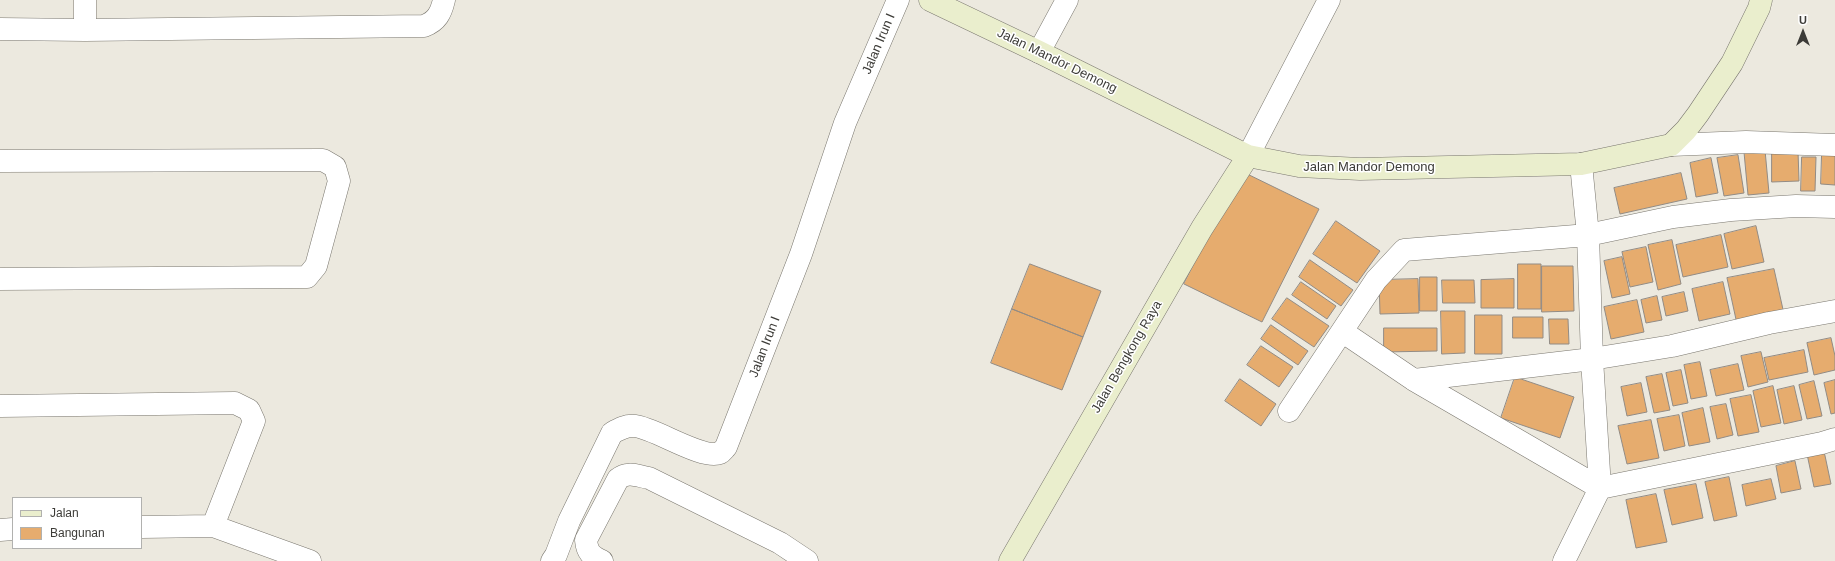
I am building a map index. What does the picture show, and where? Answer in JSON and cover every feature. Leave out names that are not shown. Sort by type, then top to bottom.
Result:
[{"type":"main road","name":"Jalan Mandor Demong","points":[[930,0],[1039,52],[1248,156],[1299,166],[1360,169],[1580,164],[1671,145]]},
{"type":"main road","points":[[1671,145],[1686,130],[1698,114],[1732,63],[1759,8],[1761,0]]},
{"type":"main road","name":"Jalan Bengkong Raya","points":[[1010,561],[1202,228],[1248,156]]},
{"type":"street","points":[[85,0],[85,30]]},
{"type":"street","points":[[0,29],[85,30],[424,26],[433,22],[438,17],[444,0]]},
{"type":"street","name":"Jalan Irun I","points":[[552,561],[568,521],[612,433],[622,427],[635,426],[714,454],[721,453],[726,447],[801,254],[845,123],[898,0]]},
{"type":"street","points":[[1039,52],[1067,0]]},
{"type":"street","points":[[1248,156],[1329,0]]},
{"type":"street","points":[[1671,145],[1746,142],[1835,145]]},
{"type":"street","points":[[0,161],[323,160],[335,167],[339,181],[316,266],[307,278],[0,279]]},
{"type":"street","points":[[1564,561],[1600,488],[1592,359],[1588,235],[1580,164]]},
{"type":"street","points":[[1289,411],[1343,332],[1376,280],[1404,250],[1588,235],[1673,217],[1731,210],[1796,206],[1835,207]]},
{"type":"street","points":[[1414,380],[1592,359],[1672,346],[1769,323],[1835,311]]},
{"type":"street","points":[[1343,332],[1414,380],[1600,488],[1822,443],[1835,439]]},
{"type":"street","points":[[0,406],[235,403],[249,410],[254,421],[213,526]]},
{"type":"street","points":[[602,561],[590,554],[587,548],[586,540],[618,479],[623,475],[630,474],[649,478],[780,543],[807,561]]},
{"type":"street","points":[[142,527],[213,526],[310,561]]},
{"type":"street","points":[[0,530],[12,529]]},
{"type":"building","points":[[1765,150],[1769,193],[1748,195],[1744,152]]},
{"type":"building","points":[[1772,151],[1798,151],[1799,181],[1772,182]]},
{"type":"building","points":[[1822,154],[1835,154],[1835,185],[1821,184]]},
{"type":"building","points":[[1738,155],[1744,193],[1724,196],[1717,158]]},
{"type":"building","points":[[1802,157],[1816,157],[1815,191],[1801,191]]},
{"type":"building","points":[[1711,158],[1718,193],[1696,197],[1690,163]]},
{"type":"building","points":[[1241,171],[1319,209],[1262,322],[1184,284]]},
{"type":"building","points":[[1681,173],[1687,199],[1620,214],[1614,188]]},
{"type":"building","points":[[1336,221],[1380,251],[1357,283],[1313,254]]},
{"type":"building","points":[[1756,226],[1764,262],[1732,269],[1724,234]]},
{"type":"building","points":[[1721,235],[1728,267],[1683,277],[1676,245]]},
{"type":"building","points":[[1672,240],[1681,284],[1658,290],[1648,245]]},
{"type":"building","points":[[1646,247],[1653,282],[1630,287],[1622,252]]},
{"type":"building","points":[[1622,257],[1630,294],[1612,298],[1604,261]]},
{"type":"building","points":[[1310,260],[1353,290],[1341,306],[1299,277]]},
{"type":"building","points":[[1030,264],[1101,291],[1083,337],[1012,309]]},
{"type":"building","points":[[1518,264],[1541,264],[1541,309],[1518,309]]},
{"type":"building","points":[[1542,266],[1573,266],[1574,311],[1542,312]]},
{"type":"building","points":[[1774,269],[1784,314],[1737,324],[1727,278]]},
{"type":"building","points":[[1420,277],[1437,277],[1437,311],[1420,311]]},
{"type":"building","points":[[1418,279],[1419,313],[1380,314],[1379,280]]},
{"type":"building","points":[[1514,279],[1514,308],[1481,308],[1481,280]]},
{"type":"building","points":[[1442,280],[1474,280],[1475,303],[1443,303]]},
{"type":"building","points":[[1301,282],[1336,306],[1327,319],[1292,295]]},
{"type":"building","points":[[1723,282],[1730,314],[1699,321],[1692,289]]},
{"type":"building","points":[[1684,292],[1688,311],[1666,316],[1662,297]]},
{"type":"building","points":[[1657,296],[1662,320],[1646,323],[1641,300]]},
{"type":"building","points":[[1287,298],[1329,326],[1314,347],[1272,319]]},
{"type":"building","points":[[1637,300],[1644,332],[1611,339],[1604,307]]},
{"type":"building","points":[[1012,309],[1083,337],[1062,390],[991,363]]},
{"type":"building","points":[[1441,311],[1465,311],[1465,353],[1442,354]]},
{"type":"building","points":[[1475,315],[1502,315],[1502,354],[1475,354]]},
{"type":"building","points":[[1513,317],[1543,317],[1543,338],[1513,338]]},
{"type":"building","points":[[1549,319],[1568,319],[1569,344],[1550,344]]},
{"type":"building","points":[[1271,325],[1308,351],[1298,365],[1261,339]]},
{"type":"building","points":[[1384,328],[1437,328],[1437,351],[1384,352]]},
{"type":"building","points":[[1831,338],[1835,356],[1835,370],[1814,375],[1807,343]]},
{"type":"building","points":[[1261,346],[1293,367],[1279,387],[1247,365]]},
{"type":"building","points":[[1804,350],[1808,372],[1769,380],[1764,358]]},
{"type":"building","points":[[1761,352],[1768,382],[1748,387],[1741,356]]},
{"type":"building","points":[[1700,362],[1707,396],[1691,399],[1684,365]]},
{"type":"building","points":[[1738,364],[1744,390],[1716,396],[1710,370]]},
{"type":"building","points":[[1681,370],[1688,403],[1673,406],[1666,373]]},
{"type":"building","points":[[1662,374],[1670,410],[1654,413],[1646,377]]},
{"type":"building","points":[[1515,377],[1574,397],[1560,438],[1501,418]]},
{"type":"building","points":[[1240,379],[1276,404],[1261,426],[1225,401]]},
{"type":"building","points":[[1835,380],[1835,413],[1831,414],[1824,383]]},
{"type":"building","points":[[1814,381],[1822,416],[1807,419],[1799,385]]},
{"type":"building","points":[[1641,383],[1647,412],[1627,416],[1621,387]]},
{"type":"building","points":[[1773,386],[1781,423],[1761,427],[1753,391]]},
{"type":"building","points":[[1794,386],[1802,420],[1784,424],[1777,390]]},
{"type":"building","points":[[1751,395],[1759,432],[1738,436],[1730,399]]},
{"type":"building","points":[[1726,404],[1733,435],[1717,439],[1710,407]]},
{"type":"building","points":[[1703,408],[1710,442],[1689,446],[1682,413]]},
{"type":"building","points":[[1679,415],[1685,446],[1664,451],[1657,419]]},
{"type":"building","points":[[1651,420],[1659,458],[1627,464],[1618,426]]},
{"type":"building","points":[[1824,451],[1831,484],[1814,487],[1807,454]]},
{"type":"building","points":[[1795,461],[1801,489],[1781,493],[1776,466]]},
{"type":"building","points":[[1729,477],[1737,516],[1714,521],[1705,482]]},
{"type":"building","points":[[1771,479],[1776,499],[1746,506],[1742,485]]},
{"type":"building","points":[[1696,484],[1703,518],[1672,525],[1664,490]]},
{"type":"building","points":[[1656,494],[1667,542],[1636,548],[1626,500]]}]
